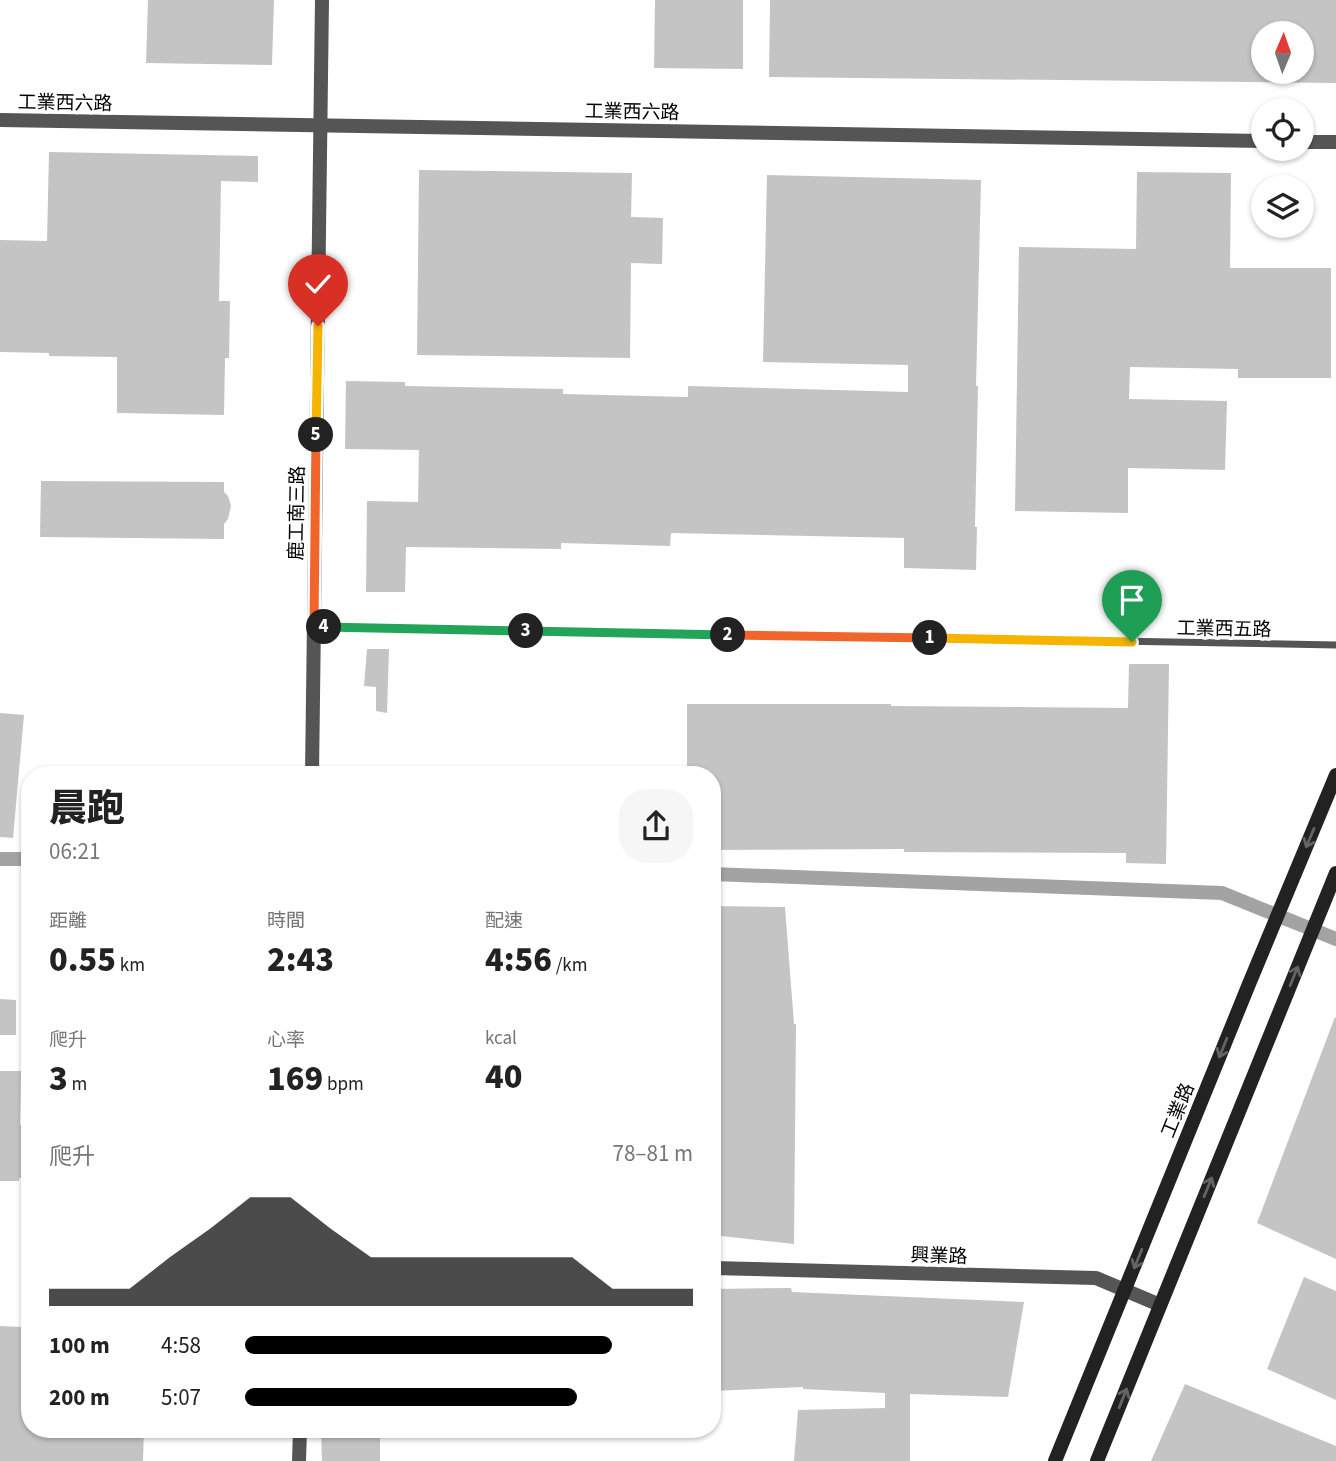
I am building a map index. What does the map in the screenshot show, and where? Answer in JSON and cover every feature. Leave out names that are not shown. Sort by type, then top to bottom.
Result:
[{"type":"street","name":"鹿工南三路","points":[[312,766],[322,0]]},
{"type":"street","name":"工業西六路","points":[[0,120],[1251,141]]},
{"type":"street","points":[[1314,142],[1336,142]]},
{"type":"street","name":"工業路","points":[[1055,1461],[1243,996],[1336,775]]},
{"type":"street","points":[[1097,1461],[1336,873]]},
{"type":"street","name":"興業路","points":[[721,1268],[1096,1279],[1160,1305]]},
{"type":"street","points":[[299,1461],[300,1438]]},
{"type":"lane","name":"工業西五路","points":[[314,627],[1336,645]]},
{"type":"building","points":[[148,0],[274,0],[272,65],[146,63]]},
{"type":"building","points":[[655,0],[743,0],[743,69],[654,68]]},
{"type":"building","points":[[770,0],[1336,0],[1336,83],[1314,83],[1314,21],[1251,21],[1251,82],[769,77]]},
{"type":"building","points":[[49,152],[258,156],[258,182],[221,181],[219,301],[230,301],[224,415],[117,413],[117,357],[0,352],[0,240],[47,241]]},
{"type":"building","points":[[419,170],[632,173],[631,217],[663,218],[662,264],[631,263],[630,358],[417,355]]},
{"type":"building","points":[[1137,172],[1231,173],[1230,268],[1331,268],[1331,378],[1238,378],[1238,369],[1130,367],[1129,399],[1227,401],[1225,470],[1128,468],[1128,513],[1015,511],[1019,247],[1136,249]]},
{"type":"building","points":[[767,175],[981,180],[976,386],[976,570],[904,568],[904,538],[671,533],[670,546],[561,543],[561,549],[406,547],[405,592],[366,592],[367,501],[418,502],[419,450],[345,449],[346,381],[405,382],[405,386],[563,389],[563,394],[688,397],[688,386],[908,392],[908,365],[763,362]]},
{"type":"building","points":[[41,481],[224,482],[224,492],[231,506],[224,524],[224,539],[40,537]]},
{"type":"building","points":[[367,649],[389,649],[387,713],[376,711],[376,687],[364,686]]},
{"type":"building","points":[[1129,664],[1169,664],[1166,864],[1126,863],[1126,853],[904,852],[904,849],[721,850],[721,766],[687,766],[687,704],[1128,708]]},
{"type":"building","points":[[0,713],[24,715],[13,838],[0,837]]},
{"type":"building","points":[[721,906],[785,907],[796,1024],[794,1244],[721,1236]]},
{"type":"building","points":[[0,999],[16,1000],[16,1035],[0,1035]]},
{"type":"building","points":[[1336,1018],[1336,1259],[1257,1223]]},
{"type":"building","points":[[0,1071],[21,1071],[21,1178],[19,1181],[0,1181]]},
{"type":"building","points":[[1304,1277],[1336,1291],[1336,1400],[1267,1369]]},
{"type":"building","points":[[791,1288],[792,1292],[1024,1302],[1008,1397],[910,1394],[910,1461],[794,1461],[798,1410],[885,1408],[885,1393],[803,1387],[721,1391],[721,1289]]},
{"type":"building","points":[[0,1326],[21,1327],[21,1438],[144,1438],[143,1461],[0,1461]]},
{"type":"building","points":[[1185,1384],[1336,1446],[1336,1461],[1151,1461]]},
{"type":"building","points":[[321,1438],[380,1438],[380,1461],[322,1461]]},
{"type":"waterway","points":[[0,859],[21,859]]},
{"type":"waterway","points":[[721,874],[1222,893],[1336,939]]},
{"type":"route","points":[[318,326],[314,627],[1132,642]]}]
